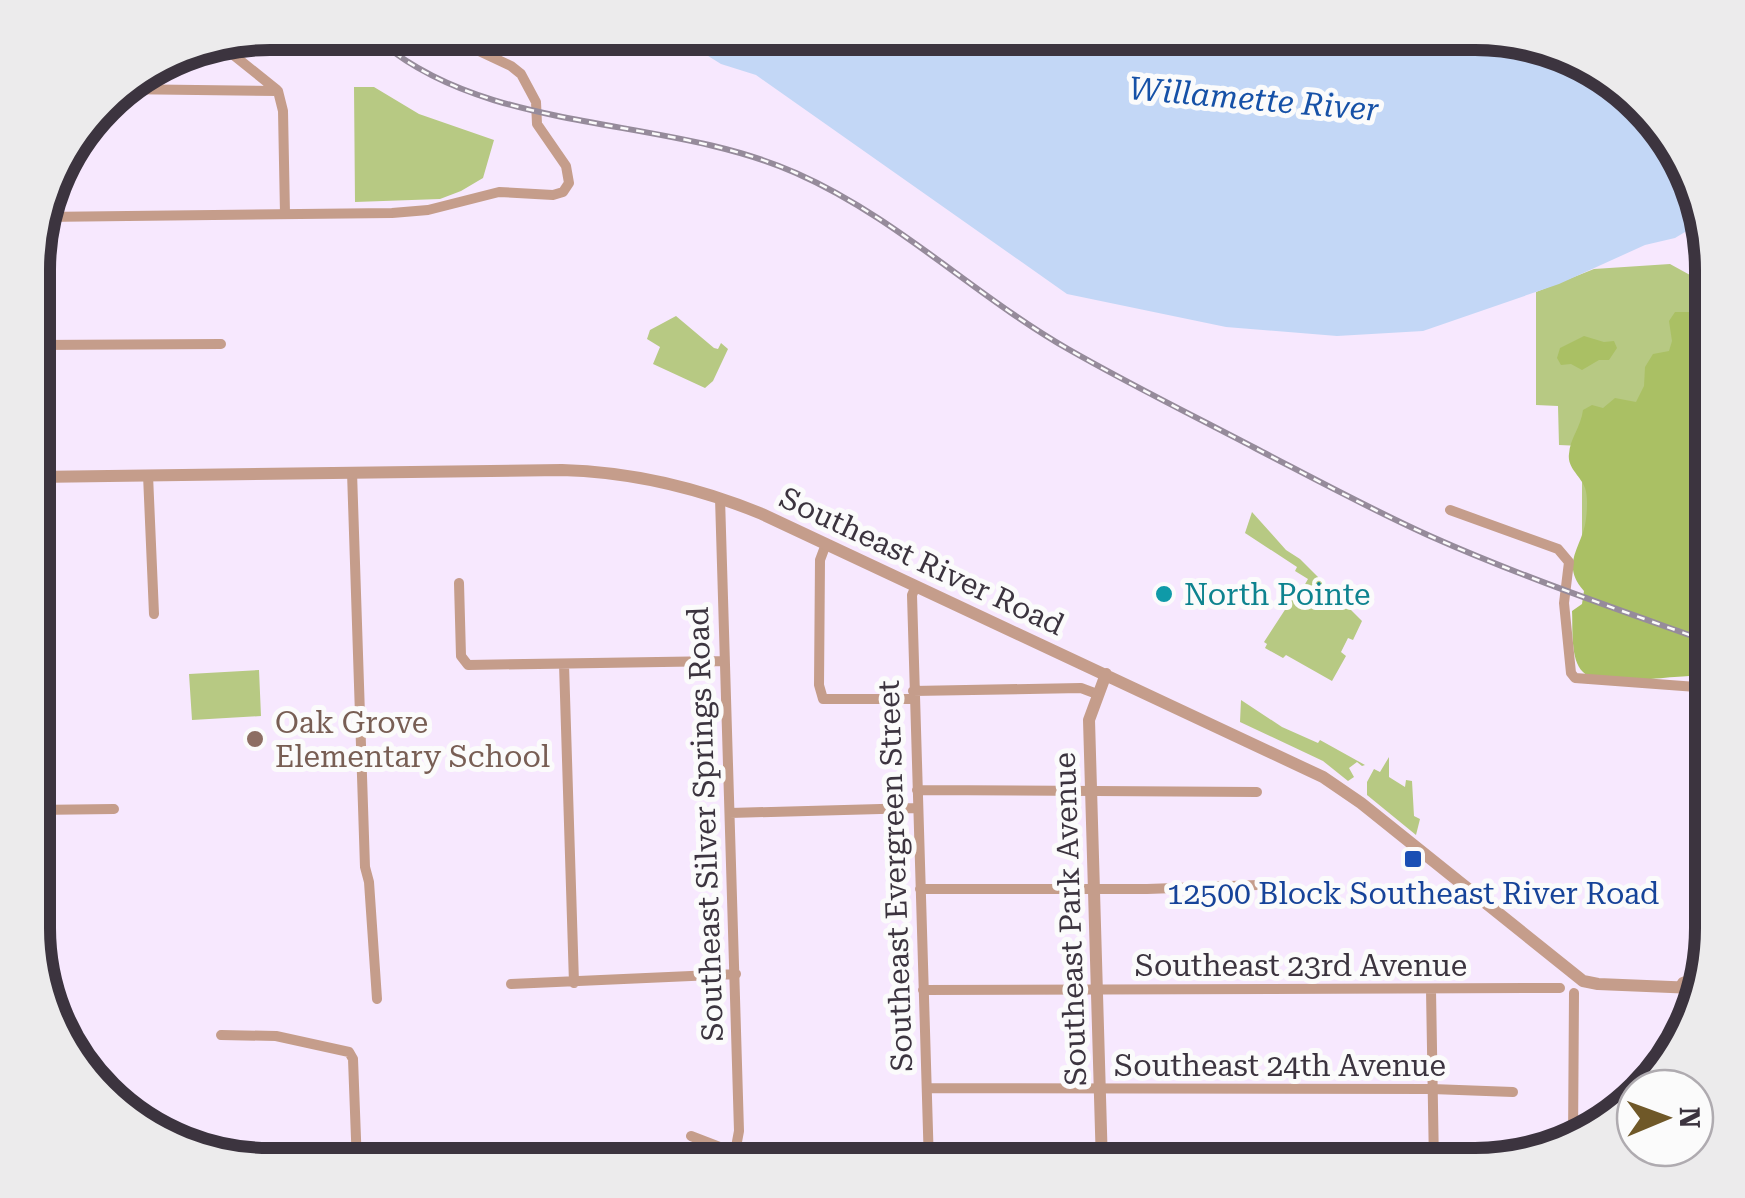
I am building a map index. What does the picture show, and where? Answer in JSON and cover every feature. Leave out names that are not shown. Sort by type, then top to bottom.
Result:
[{"type":"street","points":[[56,217],[413,212],[498,192],[562,192],[569,184],[570,173],[537,124],[536,102],[521,74],[477,50]]},
{"type":"street","points":[[232,54],[278,91],[283,111],[285,214]]},
{"type":"street","points":[[145,89],[278,91]]},
{"type":"street","points":[[50,345],[221,344]]},
{"type":"street","points":[[352,472],[365,867],[376,999]]},
{"type":"street","name":"Southeast River Road","points":[[50,477],[600,472],[667,483],[720,498],[1106,674],[1336,785],[1583,981],[1687,987]]},
{"type":"street","points":[[148,475],[154,614]]},
{"type":"street","name":"Southeast Silver Springs Road","points":[[720,498],[736,974],[739,1131],[734,1148]]},
{"type":"street","points":[[1450,510],[1558,548],[1565,554],[1569,562],[1564,603],[1571,673],[1575,678],[1695,687]]},
{"type":"street","points":[[826,544],[820,560],[823,699],[1081,688],[1097,694]]},
{"type":"street","points":[[459,584],[461,656],[468,665],[724,661]]},
{"type":"street","name":"Southeast Evergreen Street","points":[[916,586],[912,596],[913,695],[928,1148]]},
{"type":"street","points":[[564,664],[574,983]]},
{"type":"street","name":"Southeast Park Avenue","points":[[1102,1148],[1089,720],[1106,674]]},
{"type":"street","points":[[917,790],[1257,792]]},
{"type":"street","points":[[730,813],[917,808]]},
{"type":"street","points":[[50,810],[114,809]]},
{"type":"street","points":[[920,889],[1095,890],[1284,884]]},
{"type":"street","points":[[1566,970],[1560,988],[1574,993]]},
{"type":"street","points":[[511,984],[736,974]]},
{"type":"street","points":[[1573,1125],[1574,993],[1583,981]]},
{"type":"street","points":[[1676,985],[1689,982]]},
{"type":"street","name":"Southeast 23rd Avenue","points":[[923,990],[1560,988]]},
{"type":"street","points":[[1431,990],[1434,1148]]},
{"type":"street","points":[[221,1035],[276,1036],[349,1052],[354,1059],[357,1148]]},
{"type":"street","name":"Southeast 24th Avenue","points":[[926,1088],[1513,1092]]},
{"type":"street","name":"Southeast Silver Springs Road","points":[[691,1136],[720,1148]]},
{"type":"green space","points":[[354,87],[374,87],[419,114],[494,140],[483,178],[440,199],[355,202]]},
{"type":"green space","points":[[1670,264],[1690,275],[1695,283],[1695,622],[1582,584],[1582,446],[1559,445],[1558,406],[1536,405],[1536,292],[1594,269]]},
{"type":"green space","points":[[1675,312],[1692,312],[1695,322],[1690,349],[1695,438],[1695,672],[1692,676],[1634,680],[1591,677],[1579,667],[1574,652],[1572,611],[1582,604],[1584,591],[1573,572],[1573,563],[1587,504],[1585,488],[1570,464],[1570,448],[1583,410],[1592,405],[1603,408],[1615,398],[1636,402],[1644,386],[1645,367],[1653,354],[1669,351],[1669,321]]},
{"type":"green space","points":[[676,316],[714,348],[718,349],[721,343],[728,349],[713,381],[705,388],[653,364],[660,347],[647,339],[650,330]]},
{"type":"green space","points":[[1584,336],[1614,341],[1617,348],[1609,360],[1599,360],[1582,370],[1571,364],[1561,365],[1557,358],[1560,348]]},
{"type":"green space","points":[[1252,512],[1286,550],[1362,621],[1353,640],[1348,638],[1341,652],[1346,656],[1332,681],[1265,648],[1264,642],[1308,579],[1295,571],[1297,567],[1245,533]]},
{"type":"green space","points":[[259,670],[261,716],[192,720],[189,674]]},
{"type":"green space","points":[[1241,700],[1282,727],[1318,743],[1320,740],[1365,765],[1357,762],[1349,768],[1354,777],[1348,781],[1323,761],[1240,722]]},
{"type":"green space","points":[[1389,757],[1389,777],[1405,787],[1406,780],[1412,781],[1414,816],[1420,819],[1416,835],[1367,795],[1367,782],[1374,769],[1380,772]]},
{"type":"water","name":"Willamette River","points":[[698,50],[1504,52],[1559,67],[1585,79],[1620,104],[1666,160],[1687,212],[1690,229],[1559,284],[1423,331],[1337,336],[1226,327],[1067,294],[756,75],[721,64]]},
{"type":"water","points":[[1695,373],[1695,439],[1690,407]]},
{"type":"railway","points":[[392,50],[426,73],[475,94],[582,121],[692,141],[796,173],[867,211],[1068,349],[1342,493],[1500,565],[1695,637]]},
{"type":"place","name":"North Pointe","points":[[1164,594]]},
{"type":"place","name":"Oak Grove Elementary School","points":[[255,739]]},
{"type":"place","name":"12500 Block Southeast River Road","points":[[1413,859]]}]
